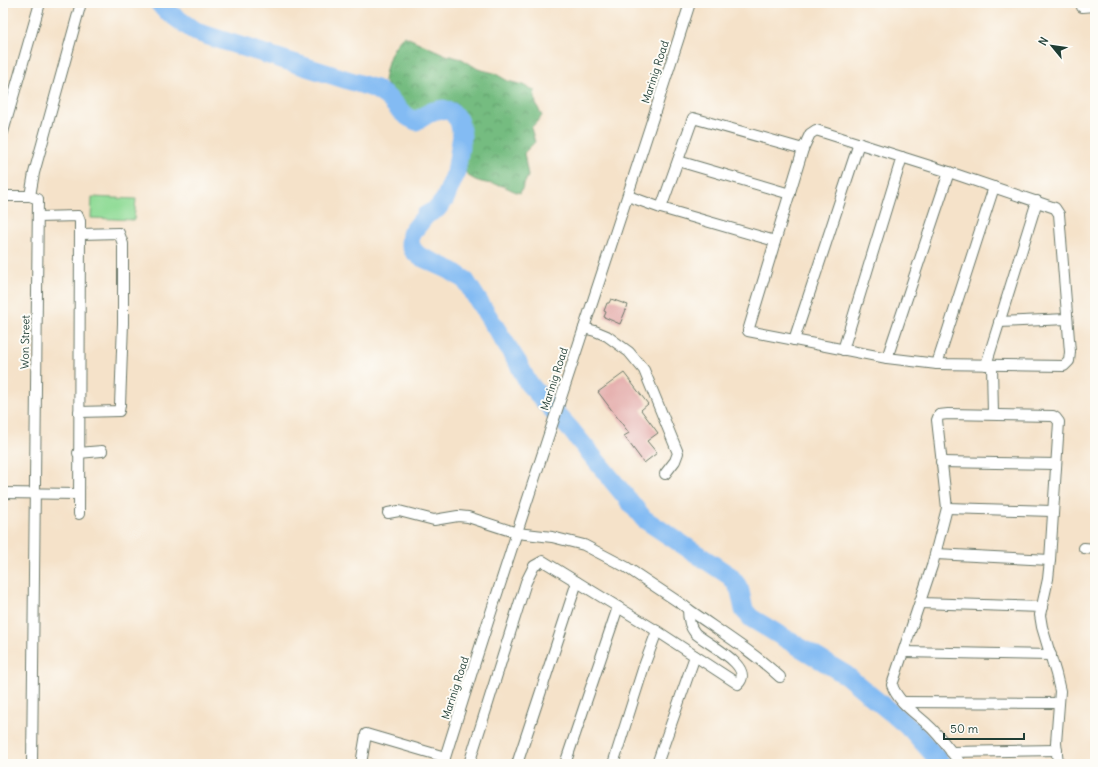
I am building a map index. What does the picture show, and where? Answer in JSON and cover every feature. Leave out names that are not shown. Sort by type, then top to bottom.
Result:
[{"type":"street","points":[[3,132],[40,3]]},
{"type":"street","points":[[3,196],[30,196],[34,172],[81,3]]},
{"type":"street","name":"Marinig Road","points":[[444,760],[559,402],[628,196],[690,3]]},
{"type":"street","points":[[1082,7],[1095,6]]},
{"type":"street","points":[[661,208],[693,118],[803,149]]},
{"type":"street","points":[[816,130],[950,172],[1055,208],[1059,214],[1070,352],[1069,361],[1064,366],[937,364],[887,358],[748,332],[803,149],[810,134],[816,130]]},
{"type":"street","points":[[794,340],[859,143]]},
{"type":"street","points":[[843,350],[902,157]]},
{"type":"street","points":[[678,161],[790,194]]},
{"type":"street","points":[[887,358],[950,172]]},
{"type":"street","points":[[937,364],[994,187]]},
{"type":"street","name":"Won Street","points":[[30,196],[38,199],[32,764]]},
{"type":"street","points":[[628,196],[661,208],[775,241]]},
{"type":"street","points":[[993,414],[989,365],[999,322],[1037,201]]},
{"type":"street","points":[[38,217],[78,216],[80,221],[78,453],[79,514]]},
{"type":"street","points":[[79,412],[119,411],[123,323],[123,244],[119,233],[81,234]]},
{"type":"street","points":[[999,322],[1067,319]]},
{"type":"street","points":[[584,328],[595,330],[607,336],[629,352],[644,370],[678,453],[665,474]]},
{"type":"street","points":[[961,764],[928,724],[895,693],[892,686],[936,554],[947,508],[937,420],[939,415],[948,414],[1052,416],[1056,418],[1058,422],[1050,560],[1048,579],[1040,615],[1060,691],[1058,703],[1058,764]]},
{"type":"street","points":[[78,453],[102,451]]},
{"type":"street","points":[[941,462],[1056,464]]},
{"type":"street","points":[[3,493],[78,494]]},
{"type":"street","points":[[947,508],[1052,511]]},
{"type":"street","points":[[388,513],[399,511],[434,520],[458,516],[468,517],[517,533],[552,537],[584,545],[626,567],[683,605],[723,632],[780,677]]},
{"type":"street","points":[[1084,548],[1095,549]]},
{"type":"street","points":[[936,554],[1050,560]]},
{"type":"street","points":[[469,764],[526,582],[534,566],[543,561],[657,631],[738,684],[743,675],[741,670],[725,654],[695,633],[691,626],[688,609]]},
{"type":"street","points":[[517,764],[577,582]]},
{"type":"street","points":[[920,603],[1042,607]]},
{"type":"street","points":[[565,764],[618,607]]},
{"type":"street","points":[[613,764],[644,666],[657,631]]},
{"type":"street","points":[[904,652],[1051,655]]},
{"type":"street","points":[[657,764],[695,656]]},
{"type":"street","points":[[903,702],[1058,703]]},
{"type":"street","points":[[361,764],[366,734],[444,760]]},
{"type":"street","points":[[951,752],[1057,750]]},
{"type":"green space","points":[[404,36],[446,55],[462,59],[478,69],[494,73],[508,81],[534,90],[536,104],[542,116],[531,128],[535,142],[524,153],[528,176],[520,193],[500,185],[480,182],[467,174],[463,166],[470,133],[463,115],[454,105],[441,100],[417,114],[411,114],[384,81],[386,68],[392,51]]},
{"type":"green space","points":[[92,197],[136,199],[134,220],[91,218]]},
{"type":"building","points":[[611,299],[628,305],[620,324],[604,317],[606,312],[604,311],[607,303],[609,303]]},
{"type":"building","points":[[624,373],[648,404],[641,410],[658,433],[647,441],[657,453],[644,463],[624,436],[629,433],[598,392]]},
{"type":"waterway","points":[[159,3],[164,9],[196,32],[376,89],[387,97],[403,114],[416,121],[433,111],[443,109],[452,112],[459,121],[462,135],[456,172],[445,199],[437,209],[426,215],[411,234],[410,243],[413,250],[419,256],[450,270],[465,280],[518,363],[528,383],[571,430],[644,519],[730,576],[740,591],[744,610],[751,618],[846,675],[912,730],[942,764]]}]
